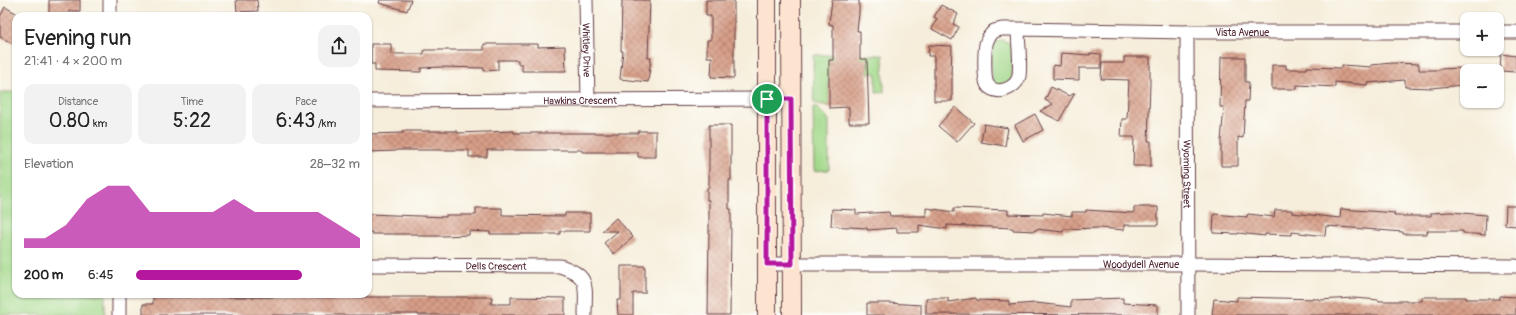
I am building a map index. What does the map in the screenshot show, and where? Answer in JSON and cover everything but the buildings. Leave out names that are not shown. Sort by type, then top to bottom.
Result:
[{"type":"main road","points":[[767,0],[767,315]]},
{"type":"main road","points":[[791,0],[792,315]]},
{"type":"street","points":[[110,0],[110,12]]},
{"type":"street","name":"Whitley Drive","points":[[586,0],[588,100]]},
{"type":"street","name":"Vista Avenue","points":[[1018,29],[1019,75],[1011,88],[1006,90],[993,88],[988,85],[985,76],[986,42],[994,31],[1002,29],[1018,29],[1186,32],[1460,32]]},
{"type":"street","name":"Wyoming Street","points":[[1186,32],[1188,315]]},
{"type":"street","points":[[1504,32],[1516,32]]},
{"type":"street","name":"Hawkins Crescent","points":[[372,100],[791,99]]},
{"type":"street","name":"Woodydell Avenue","points":[[767,264],[1516,266]]},
{"type":"street","name":"Dells Crescent","points":[[372,265],[560,266],[578,274],[583,280],[585,286],[585,315]]},
{"type":"street","points":[[119,298],[119,315]]},
{"type":"green space","points":[[1001,40],[1008,42],[1012,48],[1012,77],[1007,85],[995,84],[991,70],[993,46],[996,42]]},
{"type":"green space","points":[[813,55],[883,55],[884,92],[876,92],[876,73],[868,73],[867,59],[829,60],[829,106],[814,103]]},
{"type":"green space","points":[[0,92],[12,92],[12,298],[105,298],[105,315],[0,315]]},
{"type":"green space","points":[[813,107],[816,107],[829,120],[829,170],[814,171]]},
{"type":"route","points":[[767,99],[791,99],[792,264],[767,264],[767,99]]}]
